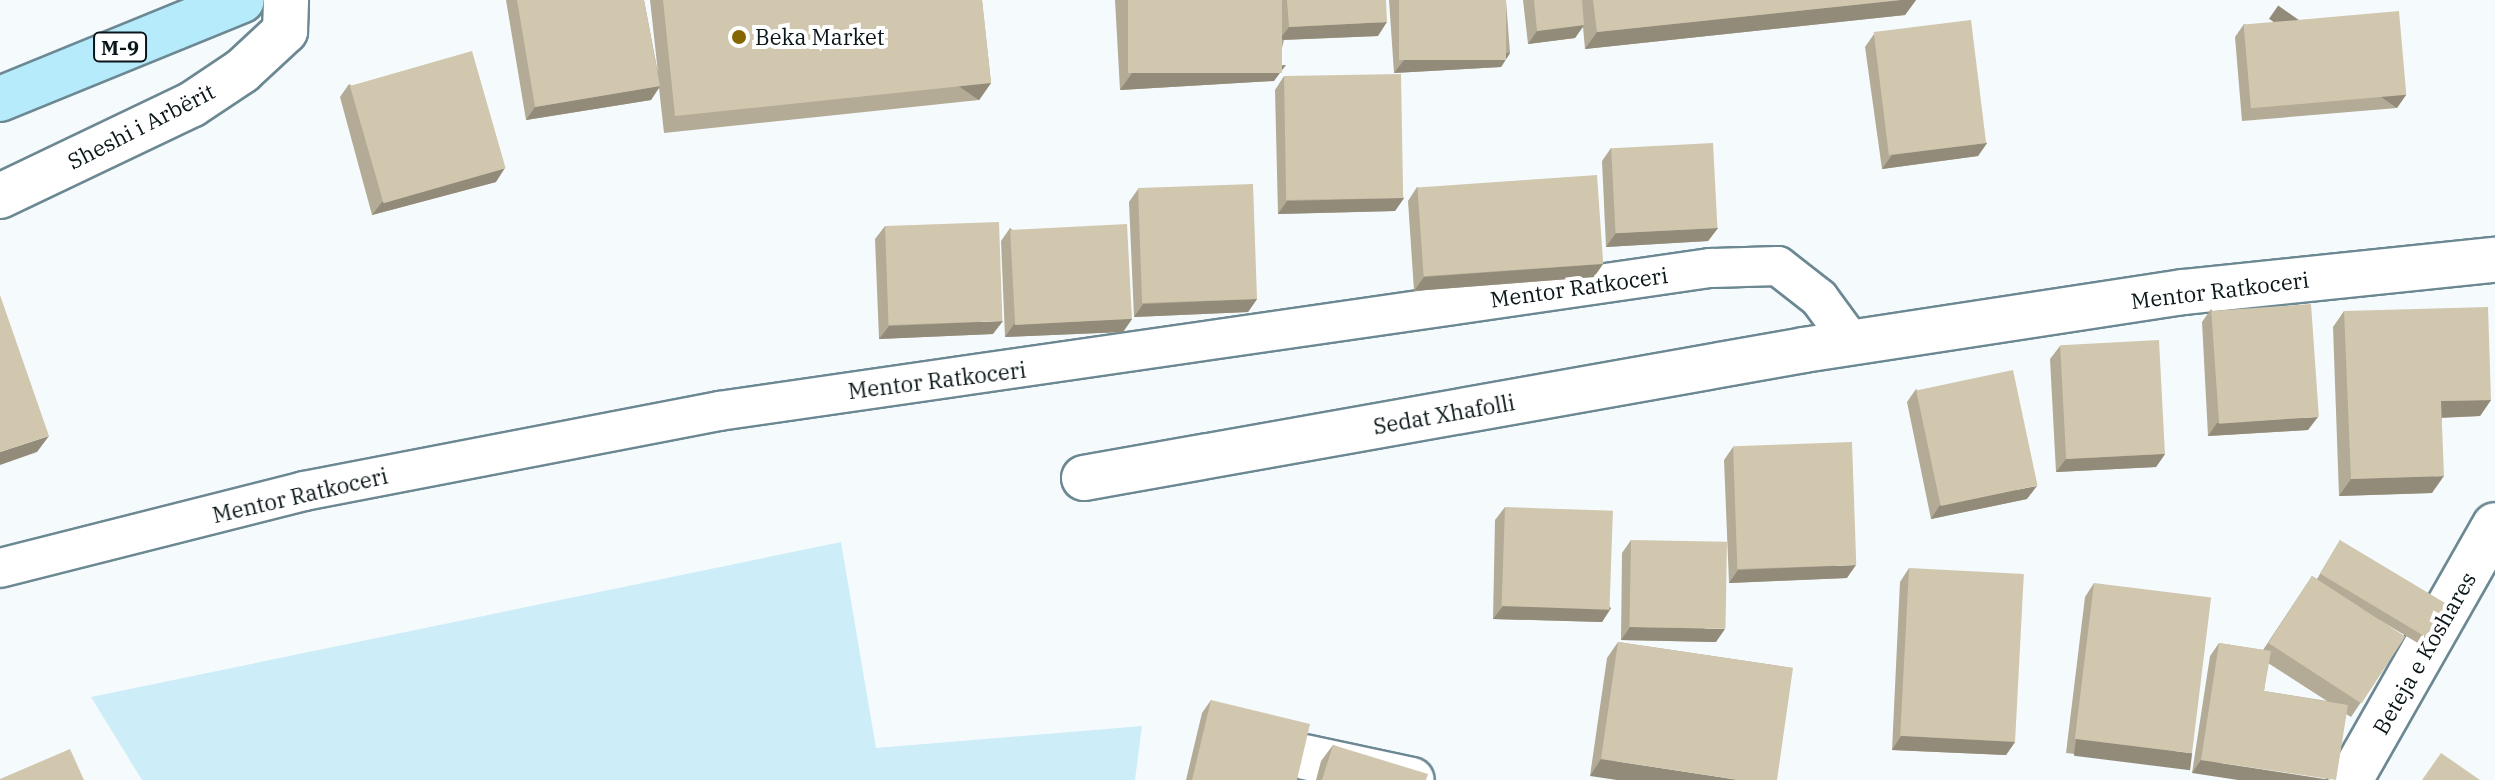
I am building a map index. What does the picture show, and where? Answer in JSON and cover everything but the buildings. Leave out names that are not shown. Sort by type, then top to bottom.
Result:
[{"type":"main road","name":"M-9","points":[[0,99],[242,0]]},
{"type":"street","name":"Sheshi i Arbërit","points":[[0,196],[191,105],[242,71],[285,31],[286,0]]},
{"type":"street","name":"Mentor Ratkoceri","points":[[1804,350],[2183,292],[2495,260]]},
{"type":"street","name":"Sedat Xhafolli","points":[[1084,478],[1804,350]]},
{"type":"street","name":"Beteja e Koshares","points":[[2350,780],[2495,525]]},
{"type":"street","points":[[1305,757],[1412,780]]},
{"type":"lane","name":"Mentor Ratkoceri","points":[[0,568],[304,491],[719,411],[1710,268],[1778,266],[1819,298],[1852,343]]},
{"type":"shaded area","points":[[841,542],[876,748],[1142,726],[1135,780],[142,780],[91,697]]},
{"type":"place","name":"Beka Market","points":[[739,37]]}]
